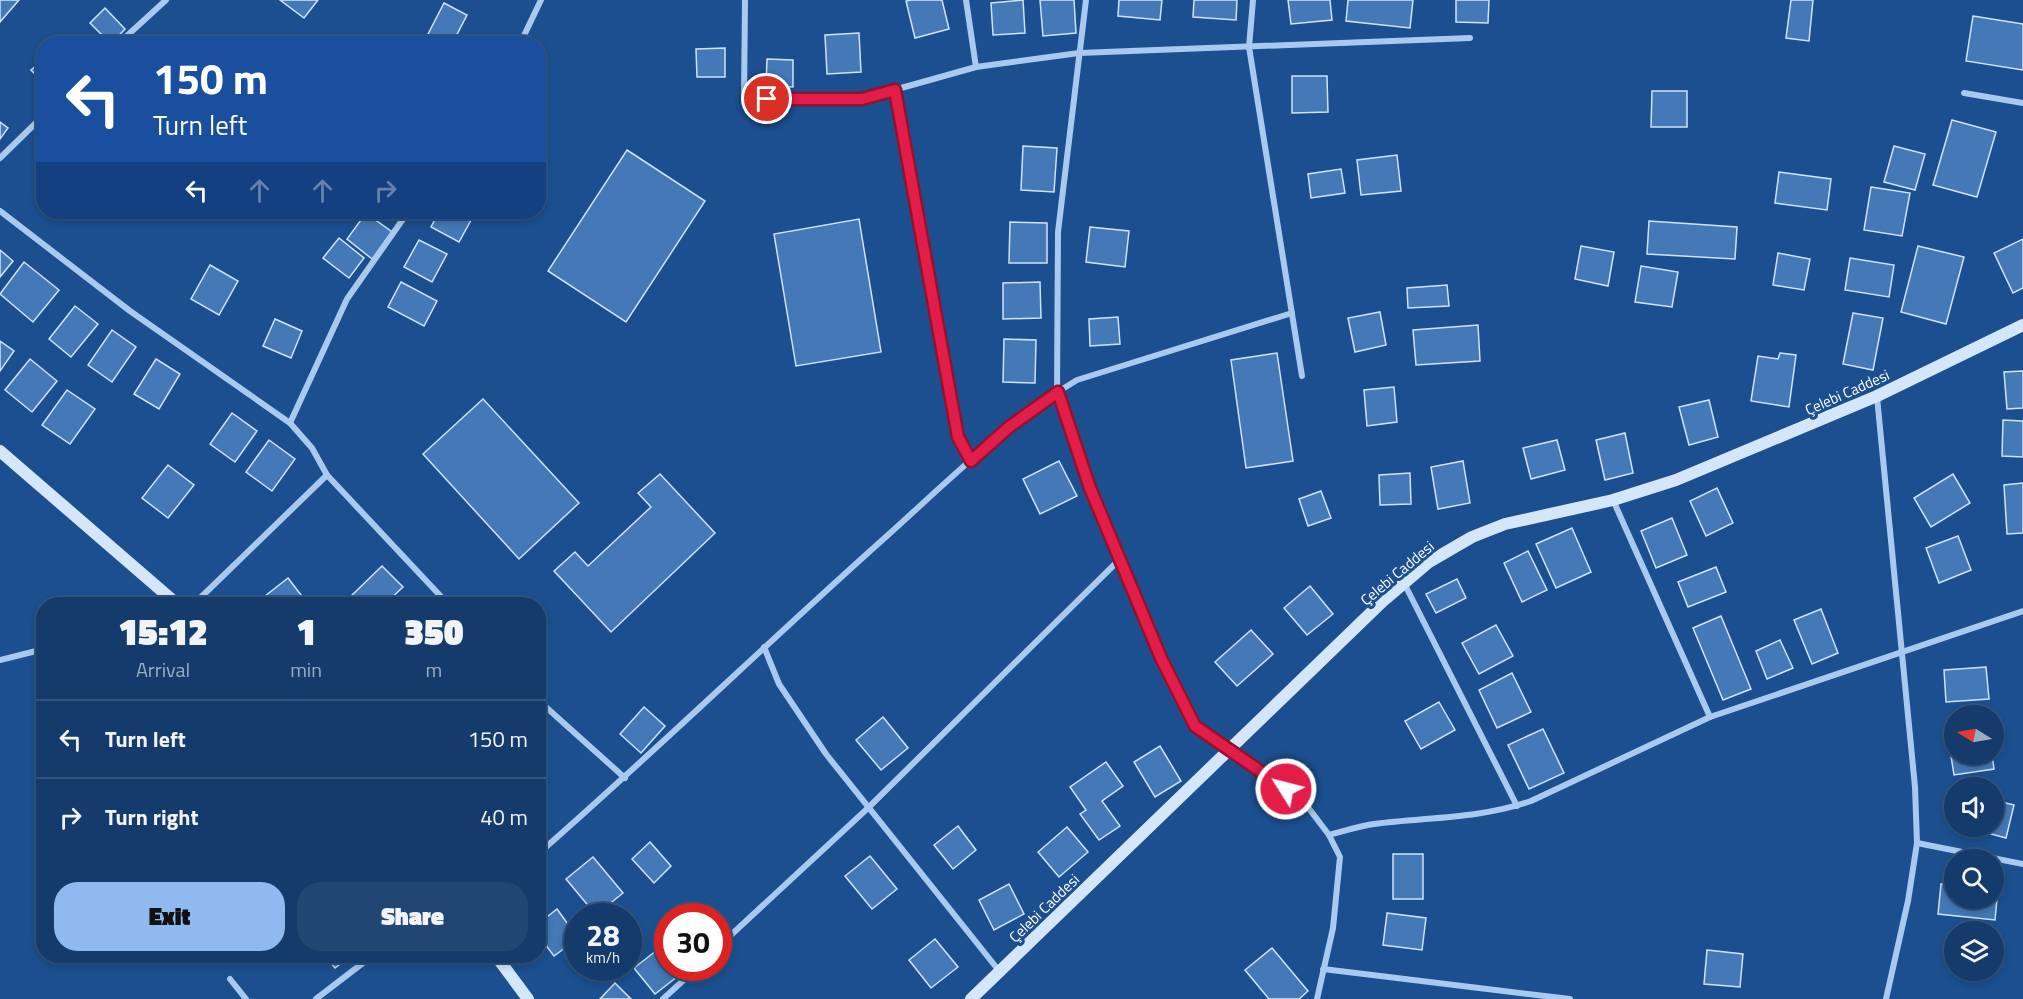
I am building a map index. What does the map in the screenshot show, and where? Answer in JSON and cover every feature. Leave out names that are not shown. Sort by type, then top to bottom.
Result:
[{"type":"street","points":[[127,36],[166,0]]},
{"type":"street","points":[[524,36],[541,0]]},
{"type":"street","points":[[745,0],[744,99],[862,99],[976,67],[1079,53],[1470,38]]},
{"type":"street","points":[[966,0],[976,67]]},
{"type":"street","points":[[1086,0],[1058,232],[1058,392],[1083,470],[1161,658],[1195,726],[1232,749],[1304,802],[1329,835],[1340,857],[1333,928],[1317,999]]},
{"type":"street","points":[[1253,0],[1249,46],[1302,376]]},
{"type":"street","points":[[895,90],[958,437],[971,461]]},
{"type":"street","points":[[1964,93],[2023,103]]},
{"type":"street","points":[[0,158],[36,124]]},
{"type":"street","points":[[0,211],[130,311],[290,423],[312,448],[327,475],[441,597]]},
{"type":"street","points":[[290,423],[347,299],[403,219]]},
{"type":"street","points":[[546,847],[625,778],[764,647],[1009,427],[1077,380],[1292,313]]},
{"type":"street","name":"Çelebi Caddesi","points":[[974,998],[1404,583],[1448,549],[1505,524],[1613,500],[1686,476],[1877,396],[2023,325]]},
{"type":"street","points":[[1877,396],[1903,652],[1904,688],[1915,787],[1917,843],[1908,901],[1886,999]]},
{"type":"street","points":[[0,451],[169,597]]},
{"type":"street","points":[[201,597],[327,475]]},
{"type":"street","points":[[1613,500],[1710,717]]},
{"type":"street","points":[[732,935],[868,808],[1120,559]]},
{"type":"street","points":[[1404,583],[1517,806]]},
{"type":"street","points":[[1329,835],[1374,824],[1485,814],[1517,806],[1710,717],[2023,611]]},
{"type":"street","points":[[764,647],[779,684],[826,754],[1000,972]]},
{"type":"street","points":[[0,660],[36,651]]},
{"type":"street","points":[[546,707],[625,778]]},
{"type":"street","points":[[1917,843],[2023,864]]},
{"type":"street","points":[[316,999],[363,963]]},
{"type":"street","points":[[501,963],[528,999]]},
{"type":"street","points":[[1323,969],[1570,999]]},
{"type":"street","points":[[230,979],[246,999]]},
{"type":"street","points":[[663,999],[683,981]]},
{"type":"building","points":[[0,0],[19,0],[0,22]]},
{"type":"building","points":[[280,0],[318,0],[304,18]]},
{"type":"building","points":[[942,0],[949,29],[915,38],[906,1]]},
{"type":"building","points":[[1023,0],[1025,33],[993,35],[991,3]]},
{"type":"building","points":[[1040,0],[1074,0],[1076,33],[1043,36]]},
{"type":"building","points":[[1119,0],[1162,0],[1160,20],[1118,16]]},
{"type":"building","points":[[1194,0],[1237,0],[1236,20],[1193,17]]},
{"type":"building","points":[[1288,0],[1330,0],[1332,20],[1291,24]]},
{"type":"building","points":[[1348,0],[1413,0],[1410,28],[1346,21]]},
{"type":"building","points":[[1456,0],[1489,0],[1488,23],[1456,22]]},
{"type":"building","points":[[1791,0],[1813,0],[1809,41],[1786,38]]},
{"type":"building","points":[[444,3],[467,15],[456,36],[427,36]]},
{"type":"building","points":[[105,8],[125,29],[118,36],[103,36],[90,23]]},
{"type":"building","points":[[1973,16],[2023,24],[2023,70],[1966,61]]},
{"type":"building","points":[[859,33],[861,72],[827,74],[825,35]]},
{"type":"building","points":[[725,48],[725,77],[697,77],[696,49]]},
{"type":"building","points":[[767,59],[793,60],[793,87],[766,86]]},
{"type":"building","points":[[36,66],[36,75],[31,70]]},
{"type":"building","points":[[1292,76],[1327,76],[1328,112],[1292,113]]},
{"type":"building","points":[[1652,91],[1687,91],[1687,127],[1651,127]]},
{"type":"building","points":[[1952,120],[1996,132],[1977,197],[1933,185]]},
{"type":"building","points":[[0,122],[8,128],[0,139]]},
{"type":"building","points":[[1023,146],[1057,148],[1054,192],[1021,190]]},
{"type":"building","points":[[1894,146],[1925,154],[1915,190],[1884,182]]},
{"type":"building","points":[[627,150],[705,201],[626,322],[548,271]]},
{"type":"building","points":[[1397,155],[1401,191],[1361,195],[1357,160]]},
{"type":"building","points":[[1341,169],[1345,193],[1311,198],[1308,174]]},
{"type":"building","points":[[1779,172],[1831,179],[1827,210],[1775,203]]},
{"type":"building","points":[[1871,187],[1910,193],[1902,236],[1864,230]]},
{"type":"building","points":[[362,219],[374,219],[392,232],[372,259],[347,239]]},
{"type":"building","points":[[435,219],[472,219],[459,242],[431,227]]},
{"type":"building","points":[[859,219],[881,352],[796,366],[774,234]]},
{"type":"building","points":[[1649,221],[1737,227],[1735,259],[1647,254]]},
{"type":"building","points":[[1010,222],[1047,223],[1047,263],[1009,263]]},
{"type":"building","points":[[1090,227],[1129,231],[1125,267],[1086,262]]},
{"type":"building","points":[[339,238],[364,258],[349,278],[323,258]]},
{"type":"building","points":[[2023,239],[2023,288],[2013,293],[1994,253]]},
{"type":"building","points":[[419,240],[447,254],[432,282],[404,267]]},
{"type":"building","points":[[1581,246],[1614,252],[1608,286],[1575,279]]},
{"type":"building","points":[[1918,246],[1964,257],[1946,324],[1901,312]]},
{"type":"building","points":[[0,250],[13,261],[0,277]]},
{"type":"building","points":[[1778,253],[1810,259],[1804,290],[1773,285]]},
{"type":"building","points":[[1850,258],[1894,265],[1889,297],[1845,290]]},
{"type":"building","points":[[24,262],[59,290],[33,322],[0,294]]},
{"type":"building","points":[[210,265],[238,281],[219,315],[191,299]]},
{"type":"building","points":[[1641,266],[1678,272],[1672,307],[1635,302]]},
{"type":"building","points":[[401,282],[437,301],[424,326],[388,307]]},
{"type":"building","points":[[1040,282],[1041,318],[1003,319],[1003,283]]},
{"type":"building","points":[[1447,285],[1449,306],[1408,308],[1407,288]]},
{"type":"building","points":[[75,306],[98,324],[71,357],[49,339]]},
{"type":"building","points":[[1380,312],[1386,345],[1355,352],[1348,318]]},
{"type":"building","points":[[1853,313],[1883,318],[1873,370],[1843,364]]},
{"type":"building","points":[[1118,317],[1120,344],[1090,346],[1089,319]]},
{"type":"building","points":[[275,319],[302,331],[291,358],[263,346]]},
{"type":"building","points":[[1478,325],[1480,361],[1416,365],[1413,330]]},
{"type":"building","points":[[112,330],[136,347],[112,382],[88,365]]},
{"type":"building","points":[[1004,339],[1036,340],[1035,383],[1003,382]]},
{"type":"building","points":[[0,341],[14,351],[0,371]]},
{"type":"building","points":[[1277,353],[1293,461],[1246,468],[1231,360]]},
{"type":"building","points":[[1780,353],[1796,355],[1789,407],[1751,401],[1758,356],[1778,359]]},
{"type":"building","points":[[30,359],[57,381],[32,412],[5,390]]},
{"type":"building","points":[[156,359],[180,374],[159,409],[134,394]]},
{"type":"building","points":[[2023,371],[2023,408],[2007,409],[2004,372]]},
{"type":"building","points":[[1394,387],[1397,422],[1367,426],[1364,390]]},
{"type":"building","points":[[67,390],[95,409],[70,444],[42,425]]},
{"type":"building","points":[[483,399],[579,503],[519,559],[423,454]]},
{"type":"building","points":[[1709,400],[1718,437],[1689,445],[1679,407]]},
{"type":"building","points":[[232,413],[257,431],[235,462],[210,444]]},
{"type":"building","points":[[2003,420],[2023,421],[2023,457],[2002,456]]},
{"type":"building","points":[[1625,433],[1633,473],[1605,480],[1596,440]]},
{"type":"building","points":[[269,440],[295,459],[272,491],[246,472]]},
{"type":"building","points":[[1557,440],[1565,470],[1531,479],[1523,448]]},
{"type":"building","points":[[1059,461],[1077,496],[1040,514],[1023,479]]},
{"type":"building","points":[[1463,461],[1470,503],[1438,509],[1431,467]]},
{"type":"building","points":[[168,465],[194,485],[168,518],[142,498]]},
{"type":"building","points":[[1410,473],[1411,504],[1380,505],[1379,475]]},
{"type":"building","points":[[660,474],[715,533],[611,632],[554,571],[575,552],[588,566],[651,507],[638,493]]},
{"type":"building","points":[[1953,474],[1970,503],[1931,527],[1914,498]]},
{"type":"building","points":[[2023,483],[2023,533],[2007,534],[2004,485]]},
{"type":"building","points":[[1717,488],[1733,523],[1706,536],[1690,501]]},
{"type":"building","points":[[1321,491],[1331,518],[1308,526],[1299,499]]},
{"type":"building","points":[[1672,518],[1687,555],[1656,568],[1641,531]]},
{"type":"building","points":[[1572,528],[1591,572],[1556,588],[1536,544]]},
{"type":"building","points":[[1958,536],[1971,570],[1939,583],[1926,548]]},
{"type":"building","points":[[1528,551],[1547,590],[1522,602],[1504,563]]},
{"type":"building","points":[[382,566],[403,587],[392,597],[350,597]]},
{"type":"building","points":[[1716,567],[1726,592],[1688,607],[1678,582]]},
{"type":"building","points":[[288,578],[303,597],[264,597]]},
{"type":"building","points":[[1457,579],[1466,598],[1436,613],[1426,594]]},
{"type":"building","points":[[1310,586],[1333,614],[1307,635],[1284,608]]},
{"type":"building","points":[[1821,609],[1838,653],[1812,664],[1794,620]]},
{"type":"building","points":[[1721,616],[1751,689],[1723,700],[1693,628]]},
{"type":"building","points":[[1496,625],[1513,656],[1479,674],[1462,643]]},
{"type":"building","points":[[1251,630],[1273,654],[1237,686],[1215,662]]},
{"type":"building","points":[[1780,640],[1793,668],[1767,679],[1756,651]]},
{"type":"building","points":[[1986,667],[1989,699],[1946,702],[1944,670]]},
{"type":"building","points":[[1512,673],[1531,712],[1497,728],[1479,690]]},
{"type":"building","points":[[1439,702],[1455,730],[1421,749],[1405,721]]},
{"type":"building","points":[[644,707],[665,726],[641,753],[620,734]]},
{"type":"building","points":[[883,717],[908,748],[881,770],[856,740]]},
{"type":"building","points":[[1543,729],[1564,773],[1529,789],[1508,745]]},
{"type":"building","points":[[1160,746],[1181,781],[1155,797],[1134,762]]},
{"type":"building","points":[[1106,762],[1123,786],[1102,801],[1120,826],[1099,840],[1080,814],[1086,810],[1070,787]]},
{"type":"building","points":[[1952,765],[1993,765],[1994,769],[1954,775]]},
{"type":"building","points":[[2004,802],[2014,805],[2006,838],[2002,837]]},
{"type":"building","points":[[958,826],[976,850],[953,869],[934,845]]},
{"type":"building","points":[[1067,827],[1088,852],[1059,877],[1038,852]]},
{"type":"building","points":[[650,842],[671,866],[654,883],[632,859]]},
{"type":"building","points":[[1393,854],[1423,854],[1423,899],[1393,899]]},
{"type":"building","points":[[870,856],[897,889],[872,909],[845,876]]},
{"type":"building","points":[[593,857],[623,893],[611,903],[586,903],[566,879]]},
{"type":"building","points":[[1009,884],[1024,914],[994,930],[979,900]]},
{"type":"building","points":[[1941,884],[1944,884],[1944,909],[1996,909],[1995,920],[1938,914]]},
{"type":"building","points":[[557,909],[564,919],[564,948],[554,956],[546,946],[546,918]]},
{"type":"building","points":[[1387,913],[1426,918],[1422,950],[1383,945]]},
{"type":"building","points":[[935,939],[958,967],[931,988],[909,960]]},
{"type":"building","points":[[1272,948],[1308,991],[1299,999],[1269,999],[1245,970]]},
{"type":"building","points":[[1707,950],[1743,954],[1740,987],[1704,984]]},
{"type":"building","points":[[654,952],[654,981],[672,981],[655,994],[642,978],[642,962]]},
{"type":"building","points":[[331,963],[342,963],[335,968]]},
{"type":"building","points":[[615,983],[631,999],[600,999]]},
{"type":"route","points":[[767,99],[862,99],[895,90],[958,437],[964,449],[971,461],[1009,427],[1058,392],[1090,488],[1161,658],[1195,726],[1232,749],[1286,789]]}]
